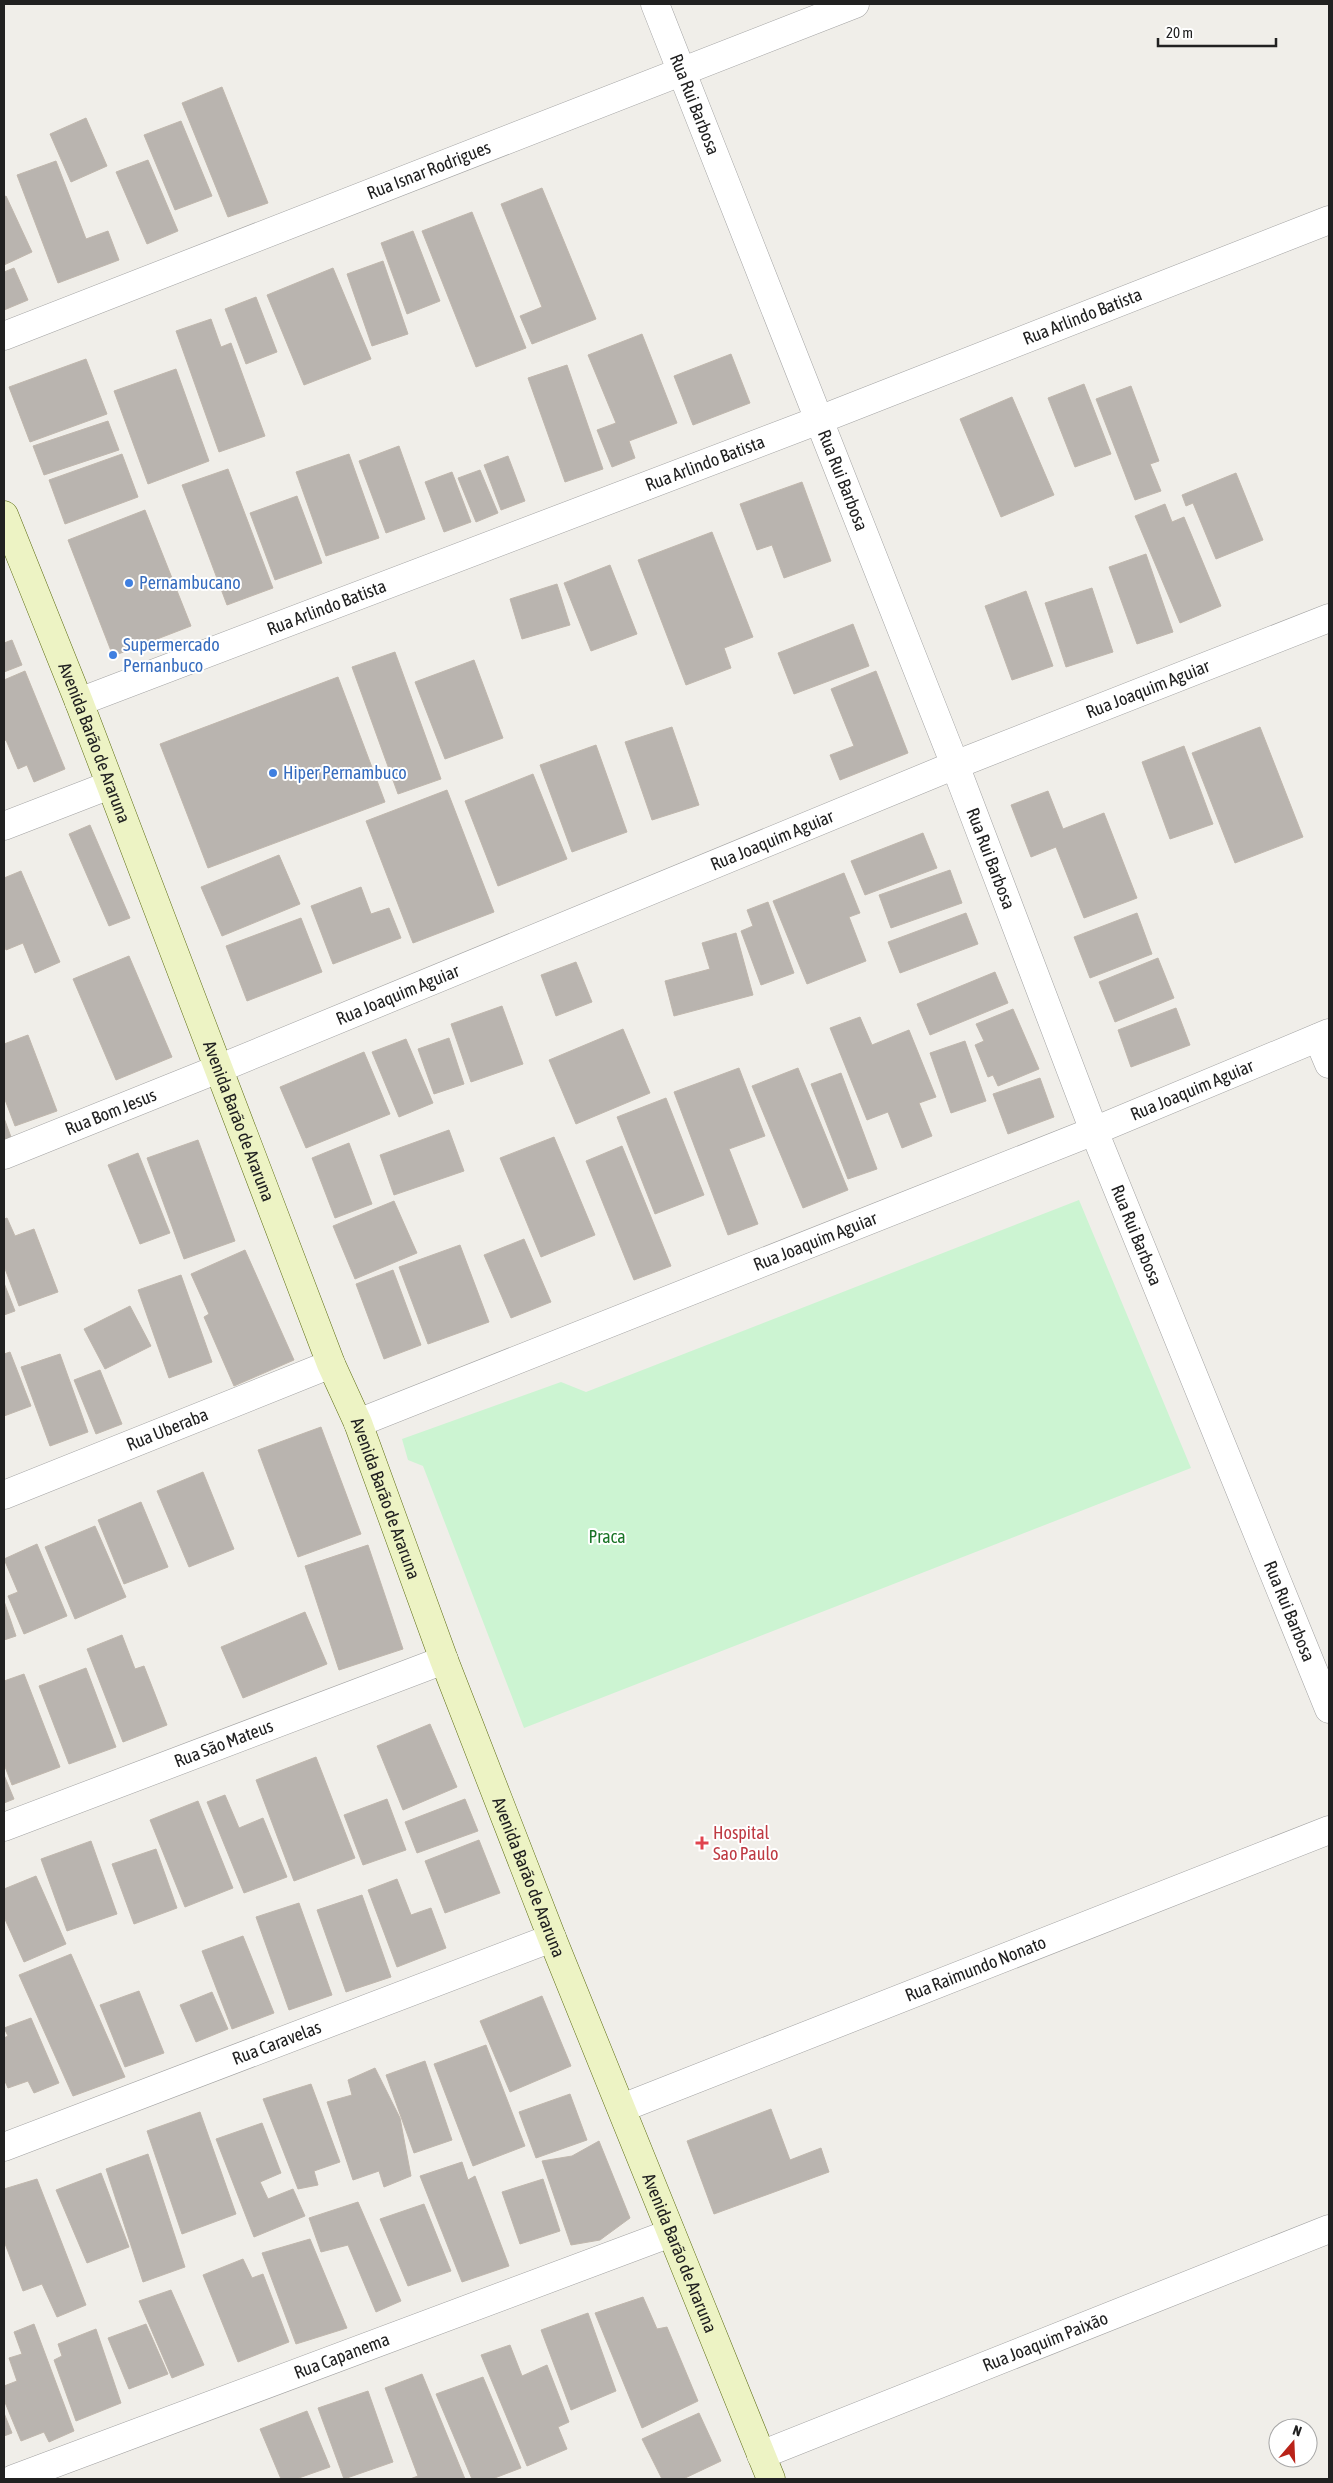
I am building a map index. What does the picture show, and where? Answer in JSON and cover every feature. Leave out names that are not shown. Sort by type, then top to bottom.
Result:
[{"type":"street","name":"Rua Rui Barbosa","points":[[655,4],[955,765],[1094,1131],[1329,1710]]},
{"type":"street","name":"Rua Isnar Rodrigues","points":[[4,336],[855,4]]},
{"type":"street","name":"Rua Arlindo Batista","points":[[79,702],[819,420],[1329,220]]},
{"type":"street","name":"Avenida Barão de Araruna","points":[[4,515],[79,702],[218,1070],[332,1364],[358,1423],[444,1660],[552,1938],[766,2467]]},
{"type":"street","name":"Rua Joaquim Aguiar","points":[[218,1070],[955,765],[1329,618]]},
{"type":"street","points":[[4,826],[110,785]]},
{"type":"street","name":"Rua Joaquim Aguiar","points":[[358,1423],[1094,1131],[1324,1036]]},
{"type":"street","points":[[1324,1036],[1329,1064]]},
{"type":"street","name":"Rua Bom Jesus","points":[[4,1155],[218,1070]]},
{"type":"street","name":"Rua Uberaba","points":[[4,1495],[332,1364]]},
{"type":"street","name":"Rua São Mateus","points":[[4,1827],[444,1660]]},
{"type":"street","name":"Rua Raimundo Nonato","points":[[622,2108],[1329,1830]]},
{"type":"street","name":"Rua Caravelas","points":[[4,2147],[552,1938]]},
{"type":"street","name":"Rua Joaquim Paixão","points":[[766,2467],[1329,2229]]},
{"type":"street","name":"Rua Capanema","points":[[13,2479],[671,2233]]},
{"type":"green space","name":"Praca","points":[[1079,1200],[1191,1468],[524,1728],[423,1466],[408,1460],[402,1439],[561,1382],[586,1392]]},
{"type":"building","points":[[222,87],[268,203],[228,217],[182,103]]},
{"type":"building","points":[[86,118],[107,166],[71,182],[50,134]]},
{"type":"building","points":[[181,121],[212,196],[175,210],[144,135]]},
{"type":"building","points":[[148,160],[178,231],[147,244],[116,172]]},
{"type":"building","points":[[56,161],[86,239],[108,231],[119,260],[58,283],[17,175]]},
{"type":"building","points":[[542,188],[596,319],[532,344],[520,316],[542,307],[501,204]]},
{"type":"building","points":[[6,196],[32,252],[4,265],[4,197]]},
{"type":"building","points":[[472,212],[526,348],[476,367],[422,231]]},
{"type":"building","points":[[413,231],[440,301],[407,314],[381,243]]},
{"type":"building","points":[[383,261],[408,334],[372,346],[347,274]]},
{"type":"building","points":[[14,268],[28,300],[4,310],[4,272]]},
{"type":"building","points":[[333,268],[371,359],[304,385],[267,295]]},
{"type":"building","points":[[256,297],[277,352],[246,364],[225,309]]},
{"type":"building","points":[[211,319],[221,347],[231,343],[265,436],[219,452],[176,331]]},
{"type":"building","points":[[642,334],[677,423],[629,441],[635,458],[612,467],[597,430],[616,423],[588,355]]},
{"type":"building","points":[[731,354],[750,403],[693,425],[674,376]]},
{"type":"building","points":[[86,359],[107,414],[30,442],[9,387]]},
{"type":"building","points":[[567,365],[603,469],[565,482],[528,378]]},
{"type":"building","points":[[176,369],[209,461],[148,484],[114,391]]},
{"type":"building","points":[[1084,384],[1111,454],[1075,467],[1048,398]]},
{"type":"building","points":[[1131,386],[1159,461],[1150,464],[1161,491],[1135,500],[1096,399]]},
{"type":"building","points":[[1012,397],[1054,495],[1001,517],[960,419]]},
{"type":"building","points":[[108,421],[119,450],[44,475],[33,446]]},
{"type":"building","points":[[399,446],[425,519],[386,533],[359,461]]},
{"type":"building","points":[[122,454],[138,497],[65,524],[49,480]]},
{"type":"building","points":[[349,454],[379,538],[326,556],[296,472]]},
{"type":"building","points":[[508,456],[525,501],[501,510],[484,465]]},
{"type":"building","points":[[228,469],[273,588],[227,605],[182,485]]},
{"type":"building","points":[[480,470],[498,513],[476,522],[458,478]]},
{"type":"building","points":[[452,472],[471,522],[444,532],[425,482]]},
{"type":"building","points":[[1236,473],[1263,540],[1216,559],[1193,503],[1186,506],[1182,495]]},
{"type":"building","points":[[802,482],[831,561],[784,578],[772,545],[757,550],[740,504]]},
{"type":"building","points":[[297,496],[322,563],[275,580],[250,513]]},
{"type":"building","points":[[1165,504],[1172,522],[1184,517],[1221,606],[1180,623],[1135,516]]},
{"type":"building","name":"Pernambucano","points":[[145,510],[191,626],[113,656],[68,540]]},
{"type":"building","points":[[712,532],[753,637],[724,648],[731,668],[686,685],[638,560]]},
{"type":"building","points":[[1146,554],[1173,632],[1137,644],[1109,567]]},
{"type":"building","points":[[610,565],[637,634],[591,651],[564,583]]},
{"type":"building","points":[[557,584],[570,625],[522,639],[510,599]]},
{"type":"building","points":[[1092,588],[1113,652],[1066,667],[1045,603]]},
{"type":"building","points":[[1026,591],[1053,666],[1012,680],[985,606]]},
{"type":"building","points":[[853,624],[869,666],[794,694],[778,653]]},
{"type":"building","points":[[12,640],[22,665],[4,672],[4,643]]},
{"type":"building","points":[[395,652],[441,779],[398,794],[352,667]]},
{"type":"building","points":[[474,660],[503,738],[445,759],[415,682]]},
{"type":"building","points":[[25,671],[65,769],[34,782],[27,765],[18,769],[6,740],[4,741],[4,680]]},
{"type":"building","points":[[876,671],[908,753],[840,780],[830,755],[854,746],[831,689]]},
{"type":"building","name":"Hiper Pernambuco","points":[[338,677],[385,802],[208,868],[160,744]]},
{"type":"building","points":[[672,727],[699,805],[652,820],[625,742]]},
{"type":"building","points":[[1260,727],[1303,837],[1235,863],[1192,753]]},
{"type":"building","points":[[596,745],[627,832],[572,852],[540,765]]},
{"type":"building","points":[[1184,746],[1213,824],[1170,839],[1142,762]]},
{"type":"building","points":[[533,774],[567,859],[498,886],[465,801]]},
{"type":"building","points":[[447,790],[494,912],[413,943],[366,821]]},
{"type":"building","points":[[1048,791],[1063,829],[1104,813],[1137,898],[1084,918],[1056,847],[1031,857],[1011,805]]},
{"type":"building","points":[[90,825],[130,918],[109,926],[69,834]]},
{"type":"building","points":[[923,833],[937,868],[865,895],[851,861]]},
{"type":"building","points":[[279,855],[300,904],[222,936],[201,887]]},
{"type":"building","points":[[950,870],[962,903],[891,928],[879,895]]},
{"type":"building","points":[[21,871],[60,962],[35,973],[23,943],[6,950],[4,945],[4,878]]},
{"type":"building","points":[[844,873],[860,913],[849,917],[866,961],[807,984],[773,901]]},
{"type":"building","points":[[361,887],[371,914],[389,908],[401,938],[333,964],[311,906]]},
{"type":"building","points":[[768,902],[794,973],[761,985],[741,931],[753,926],[747,910]]},
{"type":"building","points":[[966,913],[978,944],[900,973],[888,942]]},
{"type":"building","points":[[1137,913],[1152,954],[1090,978],[1074,937]]},
{"type":"building","points":[[301,918],[322,972],[247,1001],[226,946]]},
{"type":"building","points":[[736,933],[753,995],[674,1016],[665,981],[710,969],[702,943]]},
{"type":"building","points":[[129,956],[172,1057],[116,1080],[73,979]]},
{"type":"building","points":[[1158,958],[1174,998],[1115,1022],[1099,982]]},
{"type":"building","points":[[576,962],[592,1002],[556,1016],[541,975]]},
{"type":"building","points":[[995,972],[1008,1003],[930,1035],[917,1004]]},
{"type":"building","points":[[502,1006],[523,1064],[471,1082],[451,1024]]},
{"type":"building","points":[[1176,1008],[1190,1045],[1131,1067],[1118,1030]]},
{"type":"building","points":[[1013,1009],[1039,1069],[998,1086],[993,1075],[988,1077],[975,1045],[984,1041],[976,1024]]},
{"type":"building","points":[[860,1017],[872,1045],[909,1030],[936,1097],[919,1103],[932,1136],[902,1148],[888,1112],[867,1120],[830,1028]]},
{"type":"building","points":[[623,1029],[650,1093],[576,1124],[549,1060]]},
{"type":"building","points":[[28,1035],[57,1111],[15,1126],[4,1097],[4,1044]]},
{"type":"building","points":[[449,1038],[464,1084],[434,1094],[418,1049]]},
{"type":"building","points":[[406,1039],[433,1103],[399,1117],[372,1052]]},
{"type":"building","points":[[965,1041],[986,1101],[951,1113],[930,1053]]},
{"type":"building","points":[[364,1052],[390,1114],[306,1148],[280,1087]]},
{"type":"building","points":[[739,1068],[765,1136],[729,1149],[758,1224],[728,1235],[674,1092]]},
{"type":"building","points":[[798,1068],[848,1190],[803,1208],[752,1086]]},
{"type":"building","points":[[841,1073],[877,1169],[848,1179],[811,1084]]},
{"type":"building","points":[[1040,1078],[1054,1117],[1008,1134],[993,1094]]},
{"type":"building","points":[[666,1098],[704,1195],[655,1214],[617,1117]]},
{"type":"building","points":[[4,1118],[11,1137],[4,1139]]},
{"type":"building","points":[[449,1130],[464,1171],[394,1195],[380,1155]]},
{"type":"building","points":[[554,1137],[595,1235],[541,1257],[500,1158]]},
{"type":"building","points":[[198,1140],[235,1241],[184,1259],[147,1158]]},
{"type":"building","points":[[349,1143],[372,1204],[335,1218],[312,1158]]},
{"type":"building","points":[[622,1146],[671,1266],[634,1280],[586,1161]]},
{"type":"building","points":[[138,1153],[170,1233],[140,1244],[108,1165]]},
{"type":"building","points":[[394,1201],[417,1253],[355,1279],[333,1226]]},
{"type":"building","points":[[7,1218],[15,1236],[34,1229],[58,1292],[19,1306],[4,1266],[4,1219]]},
{"type":"building","points":[[524,1239],[551,1302],[511,1318],[484,1255]]},
{"type":"building","points":[[460,1245],[489,1322],[428,1344],[399,1267]]},
{"type":"building","points":[[245,1250],[294,1360],[234,1386],[204,1317],[209,1314],[191,1274]]},
{"type":"building","points":[[393,1270],[421,1345],[384,1359],[356,1284]]},
{"type":"building","points":[[181,1275],[212,1362],[169,1378],[138,1290]]},
{"type":"building","points":[[4,1283],[15,1311],[4,1315]]},
{"type":"building","points":[[130,1306],[151,1346],[105,1369],[84,1329]]},
{"type":"building","points":[[10,1352],[31,1406],[4,1416],[4,1354]]},
{"type":"building","points":[[60,1354],[88,1432],[50,1446],[21,1367]]},
{"type":"building","points":[[100,1370],[122,1424],[96,1434],[74,1380]]},
{"type":"building","points":[[321,1427],[361,1534],[298,1557],[258,1450]]},
{"type":"building","points":[[203,1472],[234,1549],[189,1567],[157,1491]]},
{"type":"building","points":[[141,1502],[168,1567],[124,1584],[98,1520]]},
{"type":"building","points":[[95,1526],[126,1597],[75,1619],[45,1547]]},
{"type":"building","points":[[37,1544],[67,1616],[24,1634],[8,1596],[18,1592],[4,1559]]},
{"type":"building","points":[[368,1545],[403,1649],[339,1670],[305,1566]]},
{"type":"building","points":[[4,1601],[16,1636],[4,1640]]},
{"type":"building","points":[[305,1612],[327,1664],[243,1698],[221,1647]]},
{"type":"building","points":[[122,1635],[135,1669],[144,1666],[167,1725],[123,1742],[87,1649]]},
{"type":"building","points":[[86,1668],[116,1747],[69,1764],[39,1686]]},
{"type":"building","points":[[24,1674],[60,1767],[12,1785],[4,1764],[4,1681]]},
{"type":"building","points":[[430,1724],[457,1787],[403,1810],[377,1746]]},
{"type":"building","points":[[316,1757],[355,1858],[294,1881],[256,1780]]},
{"type":"building","points":[[4,1775],[14,1799],[4,1803]]},
{"type":"building","points":[[225,1795],[239,1828],[263,1818],[287,1877],[244,1893],[207,1802]]},
{"type":"building","points":[[387,1799],[406,1850],[363,1865],[344,1815]]},
{"type":"building","points":[[465,1799],[478,1831],[417,1853],[405,1822]]},
{"type":"building","points":[[198,1801],[233,1888],[185,1907],[150,1820]]},
{"type":"building","points":[[479,1840],[500,1893],[445,1913],[425,1861]]},
{"type":"building","points":[[91,1841],[117,1914],[67,1931],[41,1859]]},
{"type":"building","points":[[156,1849],[177,1908],[134,1924],[112,1864]]},
{"type":"building","points":[[36,1876],[66,1944],[24,1962],[4,1917],[4,1889]]},
{"type":"building","points":[[397,1879],[411,1915],[431,1908],[446,1948],[397,1967],[368,1890]]},
{"type":"building","points":[[362,1895],[391,1977],[346,1992],[317,1910]]},
{"type":"building","points":[[299,1903],[332,1995],[289,2010],[256,1917]]},
{"type":"building","points":[[243,1936],[274,2013],[232,2029],[202,1951]]},
{"type":"building","points":[[71,1954],[125,2077],[73,2096],[19,1975]]},
{"type":"building","points":[[139,1991],[164,2053],[125,2067],[100,2005]]},
{"type":"building","points":[[212,1992],[228,2029],[196,2042],[180,2005]]},
{"type":"building","points":[[542,1996],[571,2066],[510,2092],[480,2021]]},
{"type":"building","points":[[31,2018],[59,2083],[34,2093],[28,2081],[8,2088],[4,2079],[4,2038],[8,2036],[4,2028]]},
{"type":"building","points":[[486,2045],[525,2146],[473,2166],[434,2064]]},
{"type":"building","points":[[425,2061],[452,2140],[414,2153],[386,2075]]},
{"type":"building","points":[[375,2068],[400,2118],[411,2176],[384,2187],[379,2171],[353,2180],[327,2102],[352,2095],[348,2080]]},
{"type":"building","points":[[311,2084],[340,2162],[314,2171],[318,2185],[298,2189],[263,2099]]},
{"type":"building","points":[[570,2094],[587,2140],[536,2158],[519,2112]]},
{"type":"building","points":[[771,2109],[790,2160],[821,2148],[829,2172],[714,2214],[687,2141]]},
{"type":"building","points":[[200,2112],[236,2214],[182,2234],[147,2131]]},
{"type":"building","points":[[262,2123],[281,2173],[260,2182],[268,2199],[293,2189],[305,2216],[254,2237],[216,2139]]},
{"type":"building","points":[[599,2141],[630,2218],[600,2240],[571,2245],[542,2161],[572,2156]]},
{"type":"building","points":[[148,2154],[185,2267],[143,2282],[106,2169]]},
{"type":"building","points":[[462,2162],[468,2180],[475,2176],[509,2266],[462,2282],[420,2176]]},
{"type":"building","points":[[101,2173],[129,2247],[87,2263],[56,2190]]},
{"type":"building","points":[[37,2179],[86,2305],[57,2317],[42,2284],[23,2291],[4,2241],[4,2189]]},
{"type":"building","points":[[543,2179],[560,2231],[520,2244],[502,2192]]},
{"type":"building","points":[[358,2202],[401,2301],[376,2312],[348,2245],[321,2252],[309,2218]]},
{"type":"building","points":[[424,2204],[451,2271],[408,2286],[380,2219]]},
{"type":"building","points":[[310,2239],[347,2328],[296,2344],[262,2253]]},
{"type":"building","points":[[243,2259],[252,2278],[263,2274],[289,2342],[238,2362],[203,2275]]},
{"type":"building","points":[[171,2290],[204,2365],[172,2378],[139,2301]]},
{"type":"building","points":[[643,2297],[657,2329],[667,2327],[698,2401],[642,2428],[595,2313]]},
{"type":"building","points":[[588,2313],[616,2391],[571,2410],[541,2330]]},
{"type":"building","points":[[34,2324],[74,2431],[49,2442],[44,2432],[21,2441],[4,2400],[4,2386],[17,2381],[9,2358],[22,2354],[14,2332]]},
{"type":"building","points":[[146,2324],[168,2374],[129,2389],[108,2338]]},
{"type":"building","points":[[96,2329],[121,2403],[76,2421],[54,2360],[62,2356],[58,2344]]},
{"type":"building","points":[[510,2345],[522,2376],[547,2365],[569,2422],[558,2427],[567,2449],[527,2466],[481,2355]]},
{"type":"building","points":[[422,2374],[465,2479],[410,2479],[418,2476],[385,2388]]},
{"type":"building","points":[[483,2377],[521,2468],[492,2479],[472,2479],[436,2394]]},
{"type":"building","points":[[368,2391],[393,2462],[344,2479],[318,2408]]},
{"type":"building","points":[[307,2411],[330,2467],[296,2479],[281,2479],[260,2429]]},
{"type":"building","points":[[4,2413],[12,2433],[4,2436]]},
{"type":"building","points":[[699,2413],[721,2461],[683,2479],[662,2479],[642,2439]]},
{"type":"place","name":"Pernambucano","points":[[129,583]]},
{"type":"place","name":"Supermercado Pernanbuco","points":[[113,655]]},
{"type":"place","name":"Hiper Pernambuco","points":[[273,773]]},
{"type":"place","name":"Hospital Sao Paulo","points":[[702,1843]]}]
